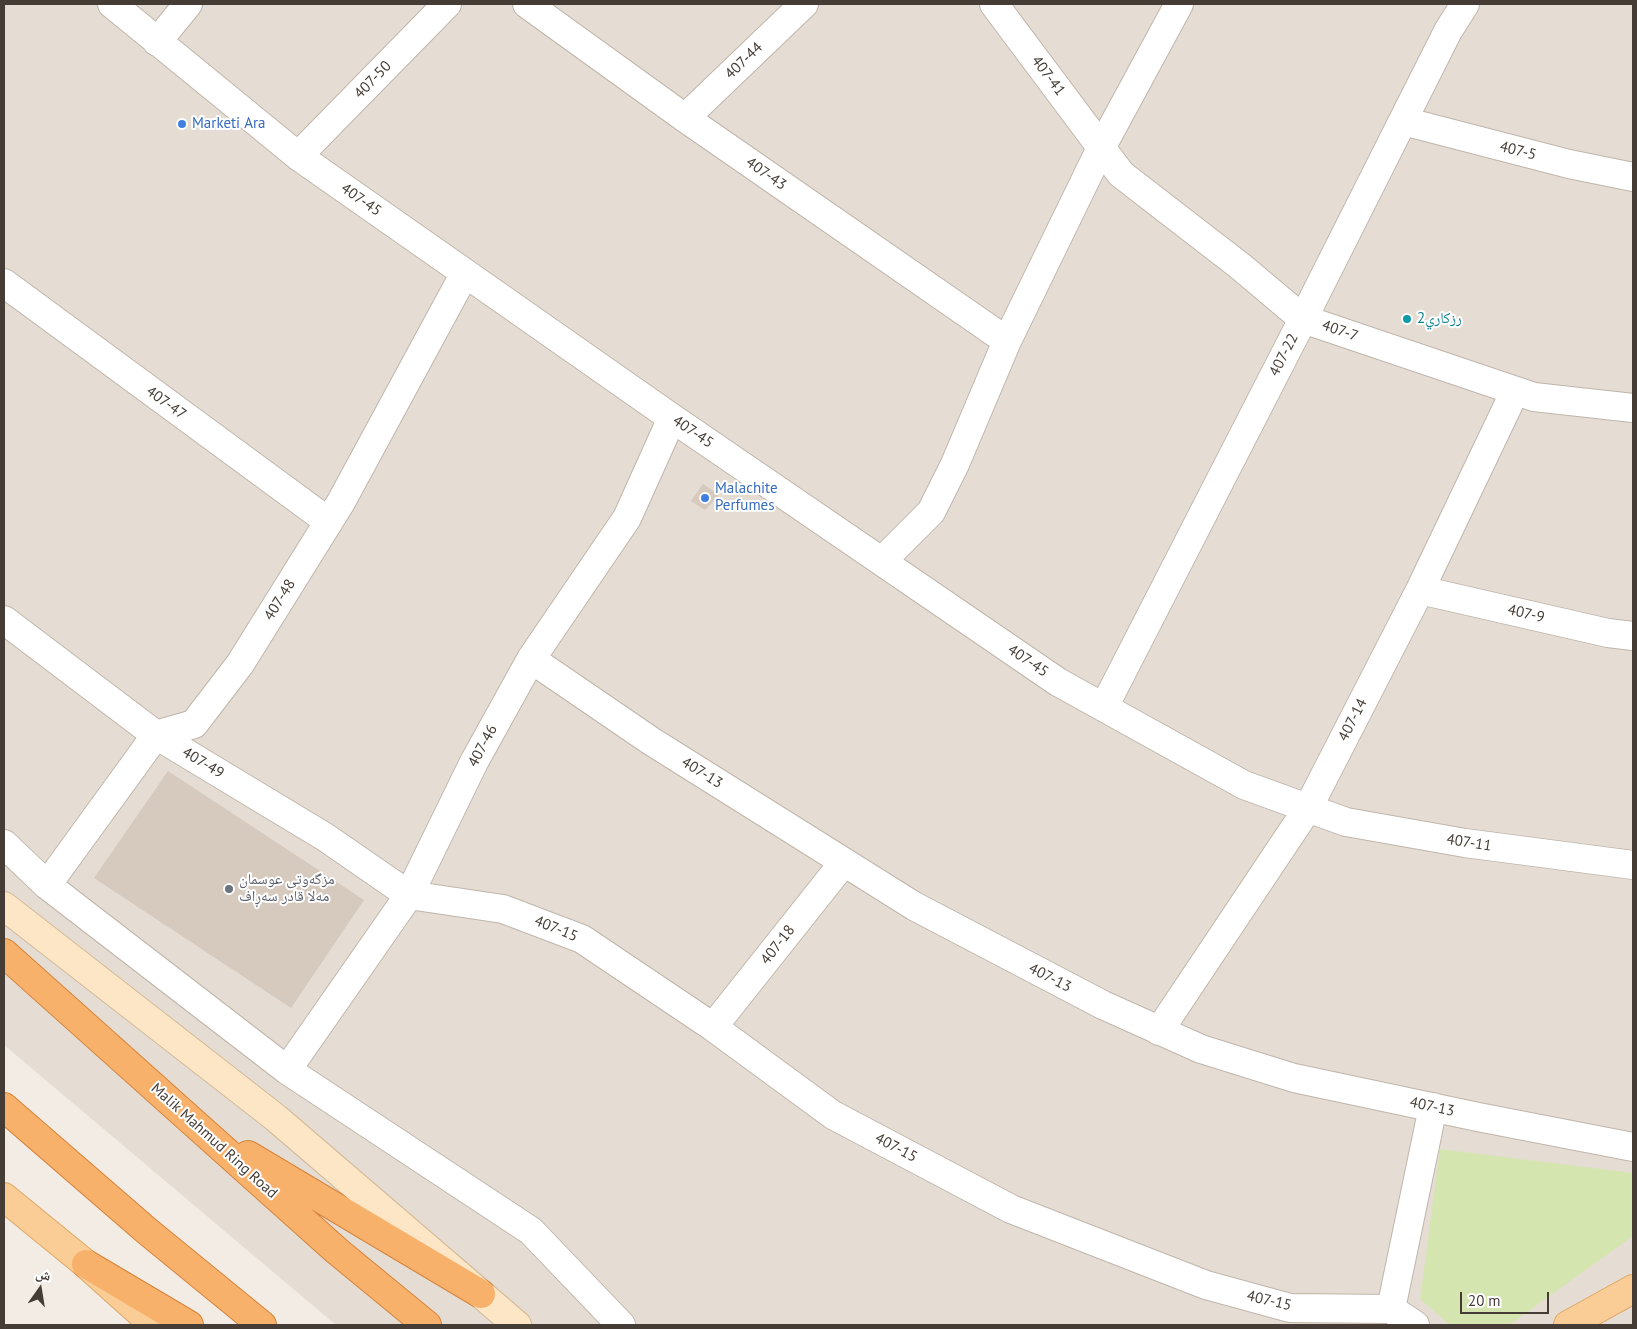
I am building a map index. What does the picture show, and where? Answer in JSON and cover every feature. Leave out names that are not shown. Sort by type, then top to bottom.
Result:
[{"type":"highway","name":"Malik Mahmud Ring Road","points":[[4,953],[337,1251],[426,1325]]},
{"type":"highway","points":[[4,1108],[147,1231],[262,1325]]},
{"type":"highway","points":[[195,1124],[481,1294]]},
{"type":"highway","points":[[86,1264],[189,1325]]},
{"type":"main road","points":[[4,906],[276,1118],[517,1325]]},
{"type":"main road","points":[[4,1197],[86,1264],[154,1325]]},
{"type":"main road","points":[[1568,1325],[1633,1289]]},
{"type":"main road","points":[[1605,1325],[1633,1296]]},
{"type":"street","name":"407-45","points":[[112,4],[298,156],[672,418],[1058,682],[1244,785],[1308,808]]},
{"type":"street","points":[[157,42],[188,4]]},
{"type":"street","name":"407-50","points":[[298,156],[448,4]]},
{"type":"street","name":"407-43","points":[[527,4],[685,118],[1007,341]]},
{"type":"street","name":"407-44","points":[[685,118],[804,4]]},
{"type":"street","name":"407-41","points":[[994,4],[1101,148]]},
{"type":"street","points":[[882,561],[931,512],[955,464],[1007,341],[1101,148],[1180,4]]},
{"type":"street","name":"407-22","points":[[1104,707],[1448,31],[1465,4]]},
{"type":"street","name":"407-5","points":[[1403,121],[1569,164],[1630,171]]},
{"type":"street","name":"407-7","points":[[1101,148],[1121,174],[1240,266],[1303,319],[1534,397],[1633,408]]},
{"type":"street","name":"407-48","points":[[156,735],[194,724],[240,664],[341,502],[465,273]]},
{"type":"street","name":"407-47","points":[[4,283],[329,522]]},
{"type":"street","name":"407-14","points":[[1159,1031],[1308,808],[1420,590],[1514,390]]},
{"type":"street","name":"407-46","points":[[287,1070],[409,895],[474,762],[531,659],[627,518],[672,418]]},
{"type":"street","name":"407-9","points":[[1420,590],[1608,633],[1633,636]]},
{"type":"street","name":"407-49","points":[[4,620],[156,735],[326,837],[409,895]]},
{"type":"street","name":"407-13","points":[[531,659],[651,740],[914,906],[1103,1005],[1201,1050],[1294,1078],[1633,1147]]},
{"type":"street","points":[[47,885],[156,735]]},
{"type":"street","name":"407-11","points":[[1308,808],[1346,822],[1465,843],[1633,865]]},
{"type":"street","points":[[4,844],[47,885],[287,1070],[531,1231],[621,1325]]},
{"type":"street","name":"407-18","points":[[713,1027],[844,862]]},
{"type":"street","name":"407-15","points":[[409,895],[503,909],[582,939],[713,1027],[833,1115],[1011,1209],[1206,1285],[1290,1308],[1391,1309]]},
{"type":"street","points":[[1415,1325],[1391,1309],[1433,1107]]},
{"type":"shaded area","points":[[4,4],[1633,4],[1633,1325],[336,1325],[4,1045]]},
{"type":"green space","points":[[1440,1149],[1633,1173],[1633,1236],[1509,1325],[1450,1325],[1420,1299]]},
{"type":"building","name":"Malachite Perfumes","points":[[703,484],[719,495],[705,510],[691,501]]},
{"type":"building","name":"مزگەوتی عوسمان مەلا قادر سەڕاف","points":[[168,771],[364,900],[291,1008],[94,878]]},
{"type":"place","name":"Marketi Ara","points":[[182,124]]},
{"type":"place","name":"رزكاري2","points":[[1407,319]]},
{"type":"place","name":"Malachite Perfumes","points":[[705,498]]},
{"type":"place","name":"مزگەوتی عوسمان مەلا قادر سەڕاف","points":[[229,889]]}]
